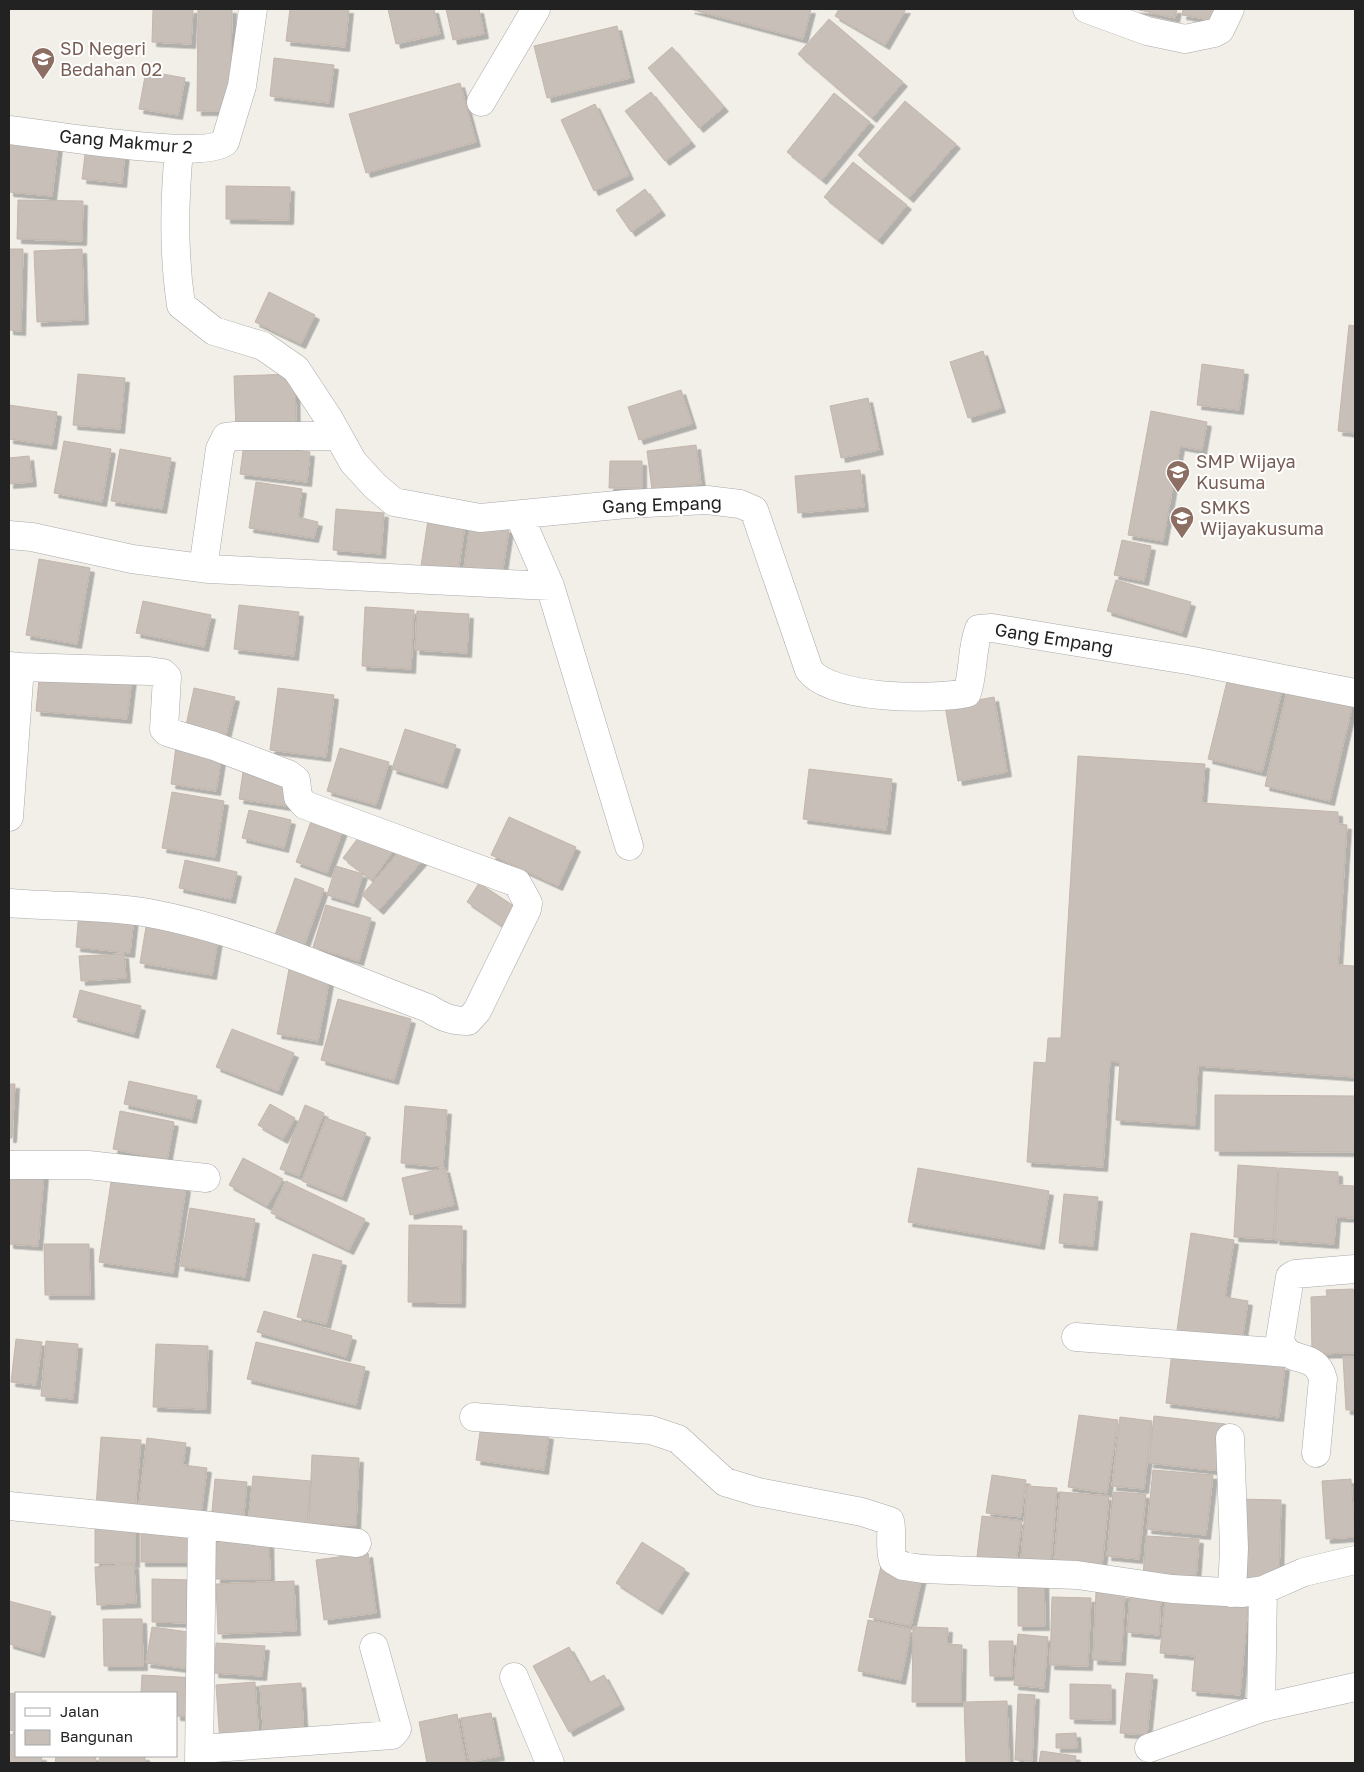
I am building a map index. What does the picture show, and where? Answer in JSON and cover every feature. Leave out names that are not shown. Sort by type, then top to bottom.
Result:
[{"type":"street","name":"Gang Makmur 2","points":[[9,130],[179,150],[218,147],[225,142],[242,86],[254,9]]},
{"type":"street","points":[[480,102],[536,9]]},
{"type":"street","points":[[1087,9],[1147,31],[1185,38],[1220,30],[1230,9]]},
{"type":"street","name":"Gang Empang","points":[[179,150],[174,208],[176,272],[181,305],[214,331],[263,346],[296,369],[353,462],[375,486],[394,502],[480,518],[627,504],[707,500],[740,504],[754,510],[809,670],[815,677],[837,687],[900,698],[951,697],[967,693],[974,668],[975,640],[979,629],[992,628],[1193,661],[1355,694]]},
{"type":"street","points":[[202,568],[220,449],[226,438],[235,436],[338,436]]},
{"type":"street","points":[[518,515],[550,586],[629,846]]},
{"type":"street","points":[[9,535],[132,559],[202,568],[550,586]]},
{"type":"street","points":[[9,817],[14,667],[163,673],[167,677],[164,729],[167,732],[214,746],[288,774],[296,780],[298,797],[305,805],[517,883],[528,903],[527,909],[477,1011],[468,1021],[447,1020],[428,1008],[215,928],[148,913],[116,909],[9,903]]},
{"type":"street","points":[[9,1165],[88,1164],[206,1178]]},
{"type":"street","points":[[1316,1453],[1322,1387],[1320,1368],[1314,1362],[1283,1351],[1280,1339],[1290,1277],[1300,1273],[1355,1269]]},
{"type":"street","points":[[1076,1337],[1288,1353]]},
{"type":"street","points":[[474,1417],[664,1432],[678,1439],[725,1482],[758,1492],[868,1514],[890,1521],[892,1531],[890,1550],[893,1560],[903,1566],[924,1569],[1077,1575],[1172,1589],[1232,1594],[1263,1590],[1304,1572],[1355,1560]]},
{"type":"street","points":[[1230,1438],[1234,1548],[1232,1594]]},
{"type":"street","points":[[9,1506],[202,1525],[357,1543]]},
{"type":"street","points":[[202,1525],[200,1756],[392,1735],[397,1730],[394,1714],[374,1647]]},
{"type":"street","points":[[1261,1708],[1263,1590]]},
{"type":"street","points":[[514,1677],[550,1763]]},
{"type":"street","points":[[1150,1748],[1261,1708],[1355,1688]]},
{"type":"building","points":[[153,9],[193,9],[191,44],[152,42]]},
{"type":"building","points":[[198,9],[232,9],[230,111],[197,111]]},
{"type":"building","points":[[290,9],[349,9],[345,47],[286,41]]},
{"type":"building","points":[[388,9],[434,9],[440,34],[396,44]]},
{"type":"building","points":[[446,9],[479,9],[484,34],[453,40]]},
{"type":"building","points":[[690,9],[811,9],[803,39]]},
{"type":"building","points":[[839,9],[906,9],[885,45],[835,16]]},
{"type":"building","points":[[1135,9],[1177,9],[1175,18]]},
{"type":"building","points":[[1183,9],[1219,9],[1217,21],[1182,15]]},
{"type":"building","points":[[829,19],[903,82],[872,118],[798,54]]},
{"type":"building","points":[[617,26],[630,78],[547,98],[534,46]]},
{"type":"building","points":[[672,47],[724,107],[699,128],[648,68]]},
{"type":"building","points":[[274,58],[334,65],[329,103],[270,96]]},
{"type":"building","points":[[146,71],[185,78],[178,115],[139,109]]},
{"type":"building","points":[[460,83],[476,142],[366,173],[349,114]]},
{"type":"building","points":[[651,92],[691,142],[665,161],[625,111]]},
{"type":"building","points":[[834,93],[870,122],[822,180],[787,152]]},
{"type":"building","points":[[905,101],[956,144],[909,198],[858,155]]},
{"type":"building","points":[[595,104],[629,175],[594,191],[561,120]]},
{"type":"building","points":[[9,140],[58,145],[52,196],[9,192]]},
{"type":"building","points":[[86,147],[125,151],[122,183],[82,179]]},
{"type":"building","points":[[853,162],[907,205],[878,240],[824,197]]},
{"type":"building","points":[[226,186],[290,187],[289,220],[226,219]]},
{"type":"building","points":[[645,189],[661,211],[631,232],[616,210]]},
{"type":"building","points":[[18,200],[83,201],[82,241],[17,239]]},
{"type":"building","points":[[9,249],[23,249],[21,331],[9,330]]},
{"type":"building","points":[[82,249],[84,320],[37,322],[34,251]]},
{"type":"building","points":[[269,292],[315,315],[301,344],[255,322]]},
{"type":"building","points":[[1349,325],[1355,326],[1355,433],[1338,431]]},
{"type":"building","points":[[983,351],[1001,408],[968,418],[950,362]]},
{"type":"building","points":[[1202,364],[1244,370],[1239,410],[1197,405]]},
{"type":"building","points":[[78,374],[125,378],[120,429],[73,425]]},
{"type":"building","points":[[295,374],[296,430],[236,432],[234,376]]},
{"type":"building","points":[[681,390],[692,424],[639,440],[628,407]]},
{"type":"building","points":[[868,398],[879,450],[841,458],[830,406]]},
{"type":"building","points":[[9,405],[57,412],[52,445],[9,439]]},
{"type":"building","points":[[1151,411],[1207,422],[1202,450],[1180,446],[1163,541],[1128,535]]},
{"type":"building","points":[[64,441],[111,449],[102,502],[54,493]]},
{"type":"building","points":[[244,443],[310,452],[307,482],[240,474]]},
{"type":"building","points":[[696,445],[701,484],[652,490],[647,451]]},
{"type":"building","points":[[120,449],[171,458],[162,509],[111,501]]},
{"type":"building","points":[[29,456],[32,482],[9,484],[9,458]]},
{"type":"building","points":[[610,461],[642,461],[642,488],[609,488]]},
{"type":"building","points":[[860,470],[864,507],[798,513],[795,476]]},
{"type":"building","points":[[256,482],[302,489],[298,517],[318,522],[314,538],[249,528]]},
{"type":"building","points":[[336,509],[384,513],[381,554],[333,550]]},
{"type":"building","points":[[428,520],[465,525],[458,572],[421,566]]},
{"type":"building","points":[[470,524],[509,529],[501,581],[463,576]]},
{"type":"building","points":[[1122,540],[1151,546],[1144,581],[1114,575]]},
{"type":"building","points":[[39,559],[90,568],[77,644],[26,635]]},
{"type":"building","points":[[1116,580],[1191,602],[1182,633],[1107,611]]},
{"type":"building","points":[[143,601],[211,615],[204,647],[136,633]]},
{"type":"building","points":[[239,605],[299,612],[294,656],[234,649]]},
{"type":"building","points":[[365,607],[414,610],[411,669],[362,666]]},
{"type":"building","points":[[417,611],[469,614],[467,653],[415,650]]},
{"type":"building","points":[[40,669],[132,678],[127,719],[36,711]]},
{"type":"building","points":[[1229,673],[1283,686],[1262,772],[1208,759]]},
{"type":"building","points":[[1289,683],[1354,698],[1330,801],[1265,786]]},
{"type":"building","points":[[194,688],[235,697],[225,739],[185,730]]},
{"type":"building","points":[[278,688],[334,695],[326,757],[270,750]]},
{"type":"building","points":[[994,697],[1007,772],[958,781],[945,706]]},
{"type":"building","points":[[405,729],[456,745],[443,784],[392,769]]},
{"type":"building","points":[[176,747],[222,754],[216,791],[171,784]]},
{"type":"building","points":[[340,748],[389,762],[376,805],[327,791]]},
{"type":"building","points":[[1078,756],[1205,764],[1202,803],[1338,812],[1338,824],[1347,825],[1338,965],[1355,966],[1355,1077],[1198,1066],[1195,1125],[1116,1120],[1120,1062],[1110,1061],[1103,1167],[1027,1162],[1034,1062],[1046,1063],[1048,1038],[1061,1038]]},
{"type":"building","points":[[809,769],[892,779],[886,830],[803,819]]},
{"type":"building","points":[[243,772],[290,778],[286,806],[239,799]]},
{"type":"building","points":[[172,792],[224,801],[215,857],[162,848]]},
{"type":"building","points":[[249,810],[291,820],[284,848],[242,838]]},
{"type":"building","points":[[313,816],[344,827],[327,873],[296,862]]},
{"type":"building","points":[[509,817],[576,847],[558,886],[491,855]]},
{"type":"building","points":[[364,830],[393,851],[372,880],[343,858]]},
{"type":"building","points":[[405,845],[423,860],[379,910],[362,895]]},
{"type":"building","points":[[185,860],[237,872],[231,899],[179,888]]},
{"type":"building","points":[[336,866],[363,874],[354,903],[327,895]]},
{"type":"building","points":[[295,878],[324,889],[303,949],[274,938]]},
{"type":"building","points":[[479,883],[520,910],[507,929],[467,902]]},
{"type":"building","points":[[326,905],[371,918],[359,961],[313,947]]},
{"type":"building","points":[[79,911],[134,917],[130,953],[76,947]]},
{"type":"building","points":[[147,921],[219,933],[212,975],[140,963]]},
{"type":"building","points":[[124,954],[126,978],[81,981],[79,956]]},
{"type":"building","points":[[289,969],[330,976],[318,1041],[277,1034]]},
{"type":"building","points":[[80,990],[141,1006],[134,1034],[73,1017]]},
{"type":"building","points":[[338,999],[411,1019],[394,1080],[321,1060]]},
{"type":"building","points":[[232,1029],[294,1053],[278,1091],[216,1067]]},
{"type":"building","points":[[129,1081],[197,1096],[192,1119],[124,1104]]},
{"type":"building","points":[[9,1084],[15,1084],[12,1138],[9,1138]]},
{"type":"building","points":[[1215,1095],[1355,1096],[1355,1152],[1215,1151]]},
{"type":"building","points":[[270,1104],[295,1118],[283,1139],[258,1125]]},
{"type":"building","points":[[305,1105],[324,1113],[299,1176],[280,1169]]},
{"type":"building","points":[[405,1106],[447,1110],[443,1167],[401,1163]]},
{"type":"building","points":[[120,1111],[174,1122],[167,1160],[113,1149]]},
{"type":"building","points":[[326,1118],[366,1133],[342,1197],[302,1181]]},
{"type":"building","points":[[243,1158],[283,1179],[267,1206],[229,1185]]},
{"type":"building","points":[[1238,1165],[1278,1168],[1273,1239],[1234,1237]]},
{"type":"building","points":[[445,1168],[454,1205],[410,1215],[402,1178]]},
{"type":"building","points":[[918,1168],[1049,1191],[1040,1245],[908,1222]]},
{"type":"building","points":[[1279,1168],[1338,1172],[1338,1185],[1355,1186],[1355,1218],[1336,1217],[1334,1244],[1275,1240]]},
{"type":"building","points":[[9,1170],[44,1173],[38,1246],[9,1244]]},
{"type":"building","points":[[112,1175],[186,1187],[173,1273],[99,1262]]},
{"type":"building","points":[[286,1181],[365,1219],[349,1250],[271,1213]]},
{"type":"building","points":[[1064,1194],[1098,1197],[1093,1246],[1059,1243]]},
{"type":"building","points":[[190,1208],[255,1219],[245,1277],[180,1266]]},
{"type":"building","points":[[409,1225],[462,1226],[461,1303],[408,1302]]},
{"type":"building","points":[[1191,1233],[1234,1240],[1225,1297],[1248,1301],[1241,1347],[1176,1337]]},
{"type":"building","points":[[44,1244],[89,1244],[90,1295],[45,1295]]},
{"type":"building","points":[[313,1254],[342,1261],[326,1324],[297,1317]]},
{"type":"building","points":[[1353,1289],[1355,1296],[1355,1353],[1312,1354],[1311,1297],[1327,1296],[1326,1290]]},
{"type":"building","points":[[264,1311],[352,1336],[346,1357],[257,1332]]},
{"type":"building","points":[[16,1339],[42,1342],[36,1385],[11,1382]]},
{"type":"building","points":[[46,1341],[78,1344],[73,1399],[41,1396]]},
{"type":"building","points":[[256,1342],[365,1367],[356,1405],[247,1379]]},
{"type":"building","points":[[156,1344],[208,1346],[206,1409],[153,1407]]},
{"type":"building","points":[[1172,1352],[1285,1366],[1279,1417],[1166,1403]]},
{"type":"building","points":[[1343,1357],[1355,1357],[1355,1410],[1346,1410]]},
{"type":"building","points":[[1079,1415],[1118,1420],[1107,1493],[1068,1487]]},
{"type":"building","points":[[1154,1416],[1225,1424],[1220,1471],[1149,1463]]},
{"type":"building","points":[[1120,1417],[1152,1421],[1144,1489],[1112,1486]]},
{"type":"building","points":[[481,1425],[549,1435],[544,1470],[476,1460]]},
{"type":"building","points":[[101,1437],[141,1440],[135,1510],[96,1507]]},
{"type":"building","points":[[147,1438],[186,1443],[183,1465],[207,1468],[200,1521],[138,1512]]},
{"type":"building","points":[[312,1455],[359,1458],[356,1525],[309,1524]]},
{"type":"building","points":[[1153,1470],[1213,1475],[1206,1535],[1147,1529]]},
{"type":"building","points":[[992,1475],[1026,1480],[1021,1517],[986,1513]]},
{"type":"building","points":[[253,1476],[311,1481],[306,1531],[248,1525]]},
{"type":"building","points":[[215,1479],[247,1482],[243,1524],[211,1522]]},
{"type":"building","points":[[1351,1479],[1355,1537],[1326,1539],[1322,1481]]},
{"type":"building","points":[[1027,1486],[1057,1488],[1050,1573],[1020,1571]]},
{"type":"building","points":[[1060,1492],[1109,1496],[1102,1566],[1054,1561]]},
{"type":"building","points":[[1113,1492],[1146,1494],[1139,1559],[1107,1556]]},
{"type":"building","points":[[1238,1499],[1281,1500],[1279,1579],[1235,1577]]},
{"type":"building","points":[[982,1516],[1022,1521],[1015,1570],[976,1565]]},
{"type":"building","points":[[135,1520],[135,1563],[95,1563],[95,1521]]},
{"type":"building","points":[[141,1534],[192,1534],[192,1562],[141,1562]]},
{"type":"building","points":[[1146,1536],[1199,1539],[1196,1579],[1143,1576]]},
{"type":"building","points":[[215,1537],[269,1537],[270,1579],[216,1579]]},
{"type":"building","points":[[642,1542],[685,1569],[658,1610],[616,1583]]},
{"type":"building","points":[[368,1553],[376,1613],[324,1620],[316,1560]]},
{"type":"building","points":[[882,1562],[923,1572],[911,1626],[869,1617]]},
{"type":"building","points":[[134,1564],[136,1603],[97,1605],[95,1567]]},
{"type":"building","points":[[1044,1575],[1045,1626],[1018,1626],[1018,1576]]},
{"type":"building","points":[[152,1579],[193,1580],[192,1623],[152,1622]]},
{"type":"building","points":[[294,1581],[296,1631],[218,1634],[216,1584]]},
{"type":"building","points":[[1096,1592],[1125,1594],[1121,1661],[1093,1660]]},
{"type":"building","points":[[1130,1595],[1161,1597],[1159,1635],[1127,1632]]},
{"type":"building","points":[[1052,1597],[1091,1598],[1088,1666],[1050,1665]]},
{"type":"building","points":[[9,1601],[51,1612],[40,1653],[9,1644]]},
{"type":"building","points":[[1165,1601],[1248,1606],[1240,1695],[1192,1691],[1195,1656],[1160,1653]]},
{"type":"building","points":[[103,1619],[142,1619],[143,1666],[104,1666]]},
{"type":"building","points":[[868,1620],[911,1629],[901,1680],[858,1671]]},
{"type":"building","points":[[152,1627],[196,1633],[191,1669],[146,1663]]},
{"type":"building","points":[[913,1627],[948,1628],[947,1644],[962,1645],[961,1702],[912,1702]]},
{"type":"building","points":[[1018,1634],[1048,1637],[1044,1688],[1014,1685]]},
{"type":"building","points":[[989,1641],[1013,1641],[1012,1676],[990,1676]]},
{"type":"building","points":[[216,1643],[265,1646],[262,1676],[214,1673]]},
{"type":"building","points":[[569,1647],[589,1683],[604,1675],[620,1705],[569,1732],[533,1666]]},
{"type":"building","points":[[1126,1673],[1153,1675],[1147,1735],[1120,1733]]},
{"type":"building","points":[[142,1675],[197,1678],[195,1717],[178,1716],[178,1692],[141,1692]]},
{"type":"building","points":[[255,1682],[259,1740],[220,1743],[216,1685]]},
{"type":"building","points":[[301,1683],[304,1737],[264,1740],[260,1686]]},
{"type":"building","points":[[1070,1684],[1111,1685],[1111,1720],[1070,1719]]},
{"type":"building","points":[[9,1693],[15,1694],[15,1731],[9,1730]]},
{"type":"building","points":[[1018,1694],[1035,1695],[1032,1761],[1015,1760]]},
{"type":"building","points":[[1007,1701],[1009,1763],[966,1763],[964,1702]]},
{"type":"building","points":[[491,1713],[500,1756],[469,1762],[461,1718]]},
{"type":"building","points":[[457,1714],[466,1763],[427,1763],[419,1722]]},
{"type":"building","points":[[1076,1733],[1077,1748],[1056,1748],[1056,1734]]},
{"type":"building","points":[[9,1734],[15,1735],[15,1757],[42,1757],[41,1763],[9,1763]]},
{"type":"building","points":[[1041,1751],[1076,1756],[1075,1763],[1039,1763]]},
{"type":"building","points":[[56,1757],[96,1757],[95,1763],[55,1763]]},
{"type":"building","points":[[100,1757],[145,1757],[145,1763],[99,1763]]},
{"type":"place","name":"SD Negeri Bedahan 02","points":[[43,80]]},
{"type":"place","name":"SMP Wijaya Kusuma","points":[[1178,493]]},
{"type":"place","name":"SMKS Wijayakusuma","points":[[1182,539]]}]
